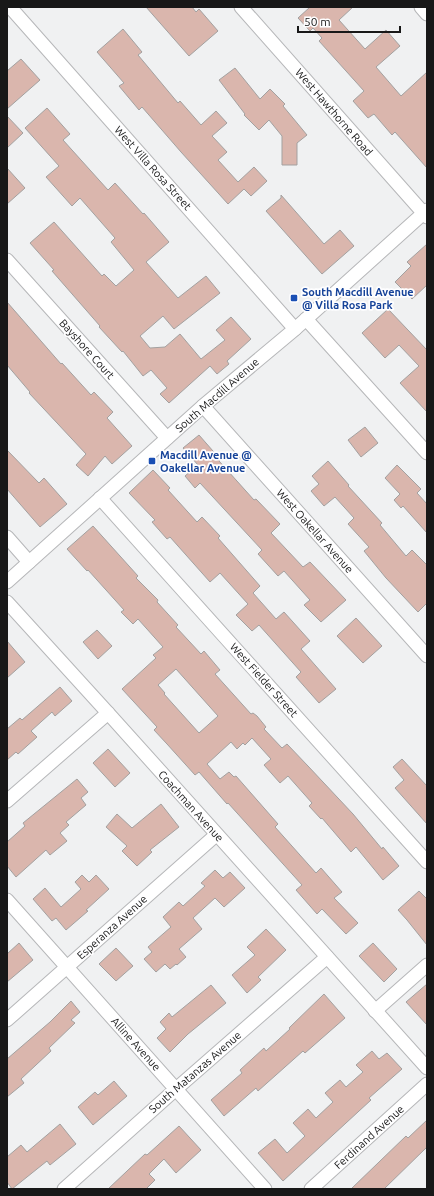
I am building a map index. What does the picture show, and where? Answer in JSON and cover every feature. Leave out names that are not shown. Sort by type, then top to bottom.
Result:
[{"type":"street","name":"West Villa Rosa Street","points":[[10,7],[295,329]]},
{"type":"street","name":"West Hawthorne Road","points":[[241,7],[426,214]]},
{"type":"street","points":[[421,7],[427,14]]},
{"type":"street","name":"South Macdill Avenue","points":[[7,582],[203,406],[295,329],[426,214]]},
{"type":"street","name":"Bayshore Court","points":[[7,260],[167,438]]},
{"type":"street","points":[[306,319],[427,453]]},
{"type":"street","name":"West Oakellar Avenue","points":[[203,406],[427,656]]},
{"type":"street","name":"West Fielder Street","points":[[100,498],[427,862]]},
{"type":"street","points":[[7,538],[29,562]]},
{"type":"street","name":"Coachman Avenue","points":[[7,602],[427,1068]]},
{"type":"street","points":[[7,801],[108,713]]},
{"type":"street","name":"Esperanza Avenue","points":[[7,1020],[216,834]]},
{"type":"street","name":"Alline Avenue","points":[[7,900],[265,1189]]},
{"type":"street","name":"South Matanzas Avenue","points":[[64,1189],[327,957]]},
{"type":"street","points":[[375,1011],[427,965]]},
{"type":"street","name":"Ferdinand Avenue","points":[[311,1189],[427,1084]]},
{"type":"building","points":[[146,7],[192,7],[196,12],[199,9],[218,31],[189,56]]},
{"type":"building","points":[[310,7],[353,7],[339,20],[365,49],[386,30],[400,46],[376,67],[401,96],[427,72],[427,168],[395,132],[392,135],[374,114],[368,118],[353,101],[364,91],[319,41],[322,38],[313,28],[310,31],[298,18]]},
{"type":"building","points":[[123,29],[142,52],[138,55],[178,103],[180,101],[201,125],[216,111],[227,123],[212,136],[227,152],[218,160],[238,182],[254,167],[267,181],[251,196],[244,189],[228,204],[142,107],[139,110],[119,86],[124,83],[97,52]]},
{"type":"building","points":[[21,59],[40,80],[7,109],[7,71]]},
{"type":"building","points":[[235,68],[260,99],[270,89],[285,104],[283,106],[307,135],[297,143],[297,165],[282,165],[282,136],[269,120],[259,130],[244,115],[245,114],[219,80]]},
{"type":"building","points":[[47,108],[70,134],[63,140],[108,190],[115,183],[169,242],[146,262],[178,298],[206,276],[220,293],[174,329],[163,316],[140,336],[150,348],[165,347],[180,334],[201,359],[225,340],[216,330],[231,317],[251,339],[227,361],[229,364],[217,374],[210,366],[169,403],[160,394],[167,388],[151,370],[143,376],[123,351],[122,352],[99,327],[100,326],[52,271],[54,270],[30,243],[54,222],[102,276],[104,274],[116,286],[134,270],[111,242],[115,238],[80,198],[72,206],[46,177],[59,166],[25,128]]},
{"type":"building","points":[[7,116],[23,133],[7,148]]},
{"type":"building","points":[[7,168],[25,188],[7,204]]},
{"type":"building","points":[[281,195],[324,244],[340,230],[354,246],[322,274],[266,211],[281,198]]},
{"type":"building","points":[[427,244],[427,285],[412,299],[395,282],[411,266],[407,262]]},
{"type":"building","points":[[7,302],[61,364],[62,363],[91,395],[94,392],[113,412],[107,418],[132,446],[112,464],[105,456],[88,476],[76,465],[86,454],[29,393],[30,392],[7,365]]},
{"type":"building","points":[[388,309],[427,350],[427,412],[400,383],[419,366],[399,345],[385,358],[362,333]]},
{"type":"building","points":[[365,427],[378,443],[361,457],[348,440]]},
{"type":"building","points":[[199,435],[220,459],[219,461],[254,500],[256,499],[280,524],[271,533],[303,567],[310,562],[346,600],[321,622],[304,605],[310,600],[284,571],[278,576],[258,554],[262,550],[200,483],[195,488],[185,476],[198,465],[183,448]]},
{"type":"building","points":[[7,450],[39,483],[44,478],[67,504],[40,527],[7,489]]},
{"type":"building","points":[[328,461],[349,485],[348,486],[382,523],[380,525],[406,556],[412,550],[427,565],[427,603],[418,612],[386,578],[364,551],[369,547],[348,524],[354,518],[335,497],[324,506],[311,491],[319,484],[312,476]]},
{"type":"building","points":[[397,465],[421,489],[417,493],[427,504],[427,533],[403,506],[401,508],[394,500],[400,494],[385,478]]},
{"type":"building","points":[[153,470],[170,488],[168,490],[197,522],[202,517],[220,536],[218,538],[260,586],[253,593],[276,619],[284,612],[310,641],[301,649],[336,689],[319,703],[296,677],[301,672],[259,625],[252,631],[236,615],[248,604],[220,573],[210,582],[170,537],[167,539],[152,522],[155,520],[129,493]]},
{"type":"building","points":[[93,526],[138,576],[136,578],[158,600],[157,602],[178,625],[176,627],[201,654],[204,651],[220,670],[215,674],[251,714],[253,713],[257,716],[266,727],[264,729],[282,748],[287,744],[353,814],[382,849],[383,847],[399,866],[383,880],[356,847],[351,852],[322,818],[321,819],[309,806],[312,803],[288,776],[280,783],[264,765],[271,759],[252,738],[245,745],[243,743],[237,749],[231,742],[207,764],[220,779],[229,772],[234,777],[236,776],[278,824],[275,827],[316,873],[321,868],[342,892],[334,898],[358,923],[346,934],[322,909],[317,914],[296,890],[302,885],[199,772],[195,775],[154,730],[157,727],[122,689],[156,658],[153,655],[163,647],[138,619],[133,624],[121,612],[124,610],[67,549]],"holes":[[[176,669],[218,716],[199,733],[164,694],[165,693],[158,685]]]},
{"type":"building","points":[[356,618],[382,646],[363,663],[337,636]]},
{"type":"building","points":[[97,630],[112,646],[98,659],[83,642]]},
{"type":"building","points":[[7,641],[25,662],[7,678]]},
{"type":"building","points":[[60,687],[72,701],[55,716],[52,712],[31,731],[37,737],[18,754],[16,752],[7,760],[7,729],[20,718],[22,720]]},
{"type":"building","points":[[108,749],[130,773],[115,787],[93,763]]},
{"type":"building","points":[[402,759],[427,786],[427,824],[395,788],[404,780],[393,767]]},
{"type":"building","points":[[77,779],[88,792],[81,798],[86,805],[66,822],[69,825],[60,833],[67,841],[50,855],[46,850],[16,877],[7,866],[7,842],[25,826],[23,823]]},
{"type":"building","points":[[161,804],[179,827],[150,850],[152,852],[137,866],[122,851],[127,846],[106,827],[117,814],[132,828]]},
{"type":"building","points":[[215,870],[223,878],[230,872],[245,888],[224,907],[215,898],[193,918],[202,929],[179,949],[186,957],[170,969],[165,964],[156,972],[144,959],[152,952],[148,947],[171,927],[163,917],[179,902],[183,906],[205,886],[201,883]]},
{"type":"building","points":[[82,875],[89,882],[96,875],[109,889],[86,910],[88,911],[66,930],[56,918],[52,921],[33,899],[45,888],[61,907],[81,889],[75,882]]},
{"type":"building","points":[[419,891],[427,899],[427,945],[398,910]]},
{"type":"building","points":[[266,929],[286,950],[258,977],[261,980],[247,993],[232,975],[255,955],[247,947]]},
{"type":"building","points":[[19,943],[33,960],[7,982],[7,954]]},
{"type":"building","points":[[373,943],[397,969],[384,982],[359,956]]},
{"type":"building","points":[[116,948],[133,966],[116,981],[99,964]]},
{"type":"building","points":[[427,984],[427,1025],[406,1002]]},
{"type":"building","points":[[211,985],[226,1003],[188,1034],[170,1052],[157,1038],[166,1029],[160,1022],[169,1013],[172,1017]]},
{"type":"building","points":[[324,994],[345,1018],[305,1053],[303,1051],[258,1091],[256,1088],[224,1116],[211,1100],[242,1073],[240,1070],[264,1048],[266,1051],[290,1029],[289,1028]]},
{"type":"building","points":[[71,1001],[80,1012],[71,1020],[75,1023],[49,1048],[51,1051],[21,1079],[24,1083],[7,1097],[7,1059],[50,1022]]},
{"type":"building","points":[[372,1051],[379,1059],[387,1053],[402,1069],[369,1098],[371,1100],[283,1181],[258,1153],[275,1139],[287,1153],[305,1136],[293,1123],[308,1109],[316,1118],[333,1102],[325,1093],[340,1080],[346,1087],[363,1072],[356,1065]]},
{"type":"building","points":[[114,1081],[127,1096],[93,1125],[78,1107],[95,1092],[98,1095]]},
{"type":"building","points":[[427,1120],[427,1147],[384,1189],[351,1189],[406,1136],[408,1138]]},
{"type":"building","points":[[60,1124],[76,1144],[50,1165],[47,1161],[12,1189],[7,1182],[7,1157],[21,1145],[27,1152]]},
{"type":"building","points":[[179,1126],[201,1150],[176,1173],[164,1159],[149,1174],[155,1180],[146,1189],[108,1189],[145,1154],[147,1155]]},
{"type":"place","name":"South Macdill Avenue @ Villa Rosa Park","points":[[294,298]]},
{"type":"place","name":"Macdill Avenue @ Oakellar Avenue","points":[[152,461]]}]
